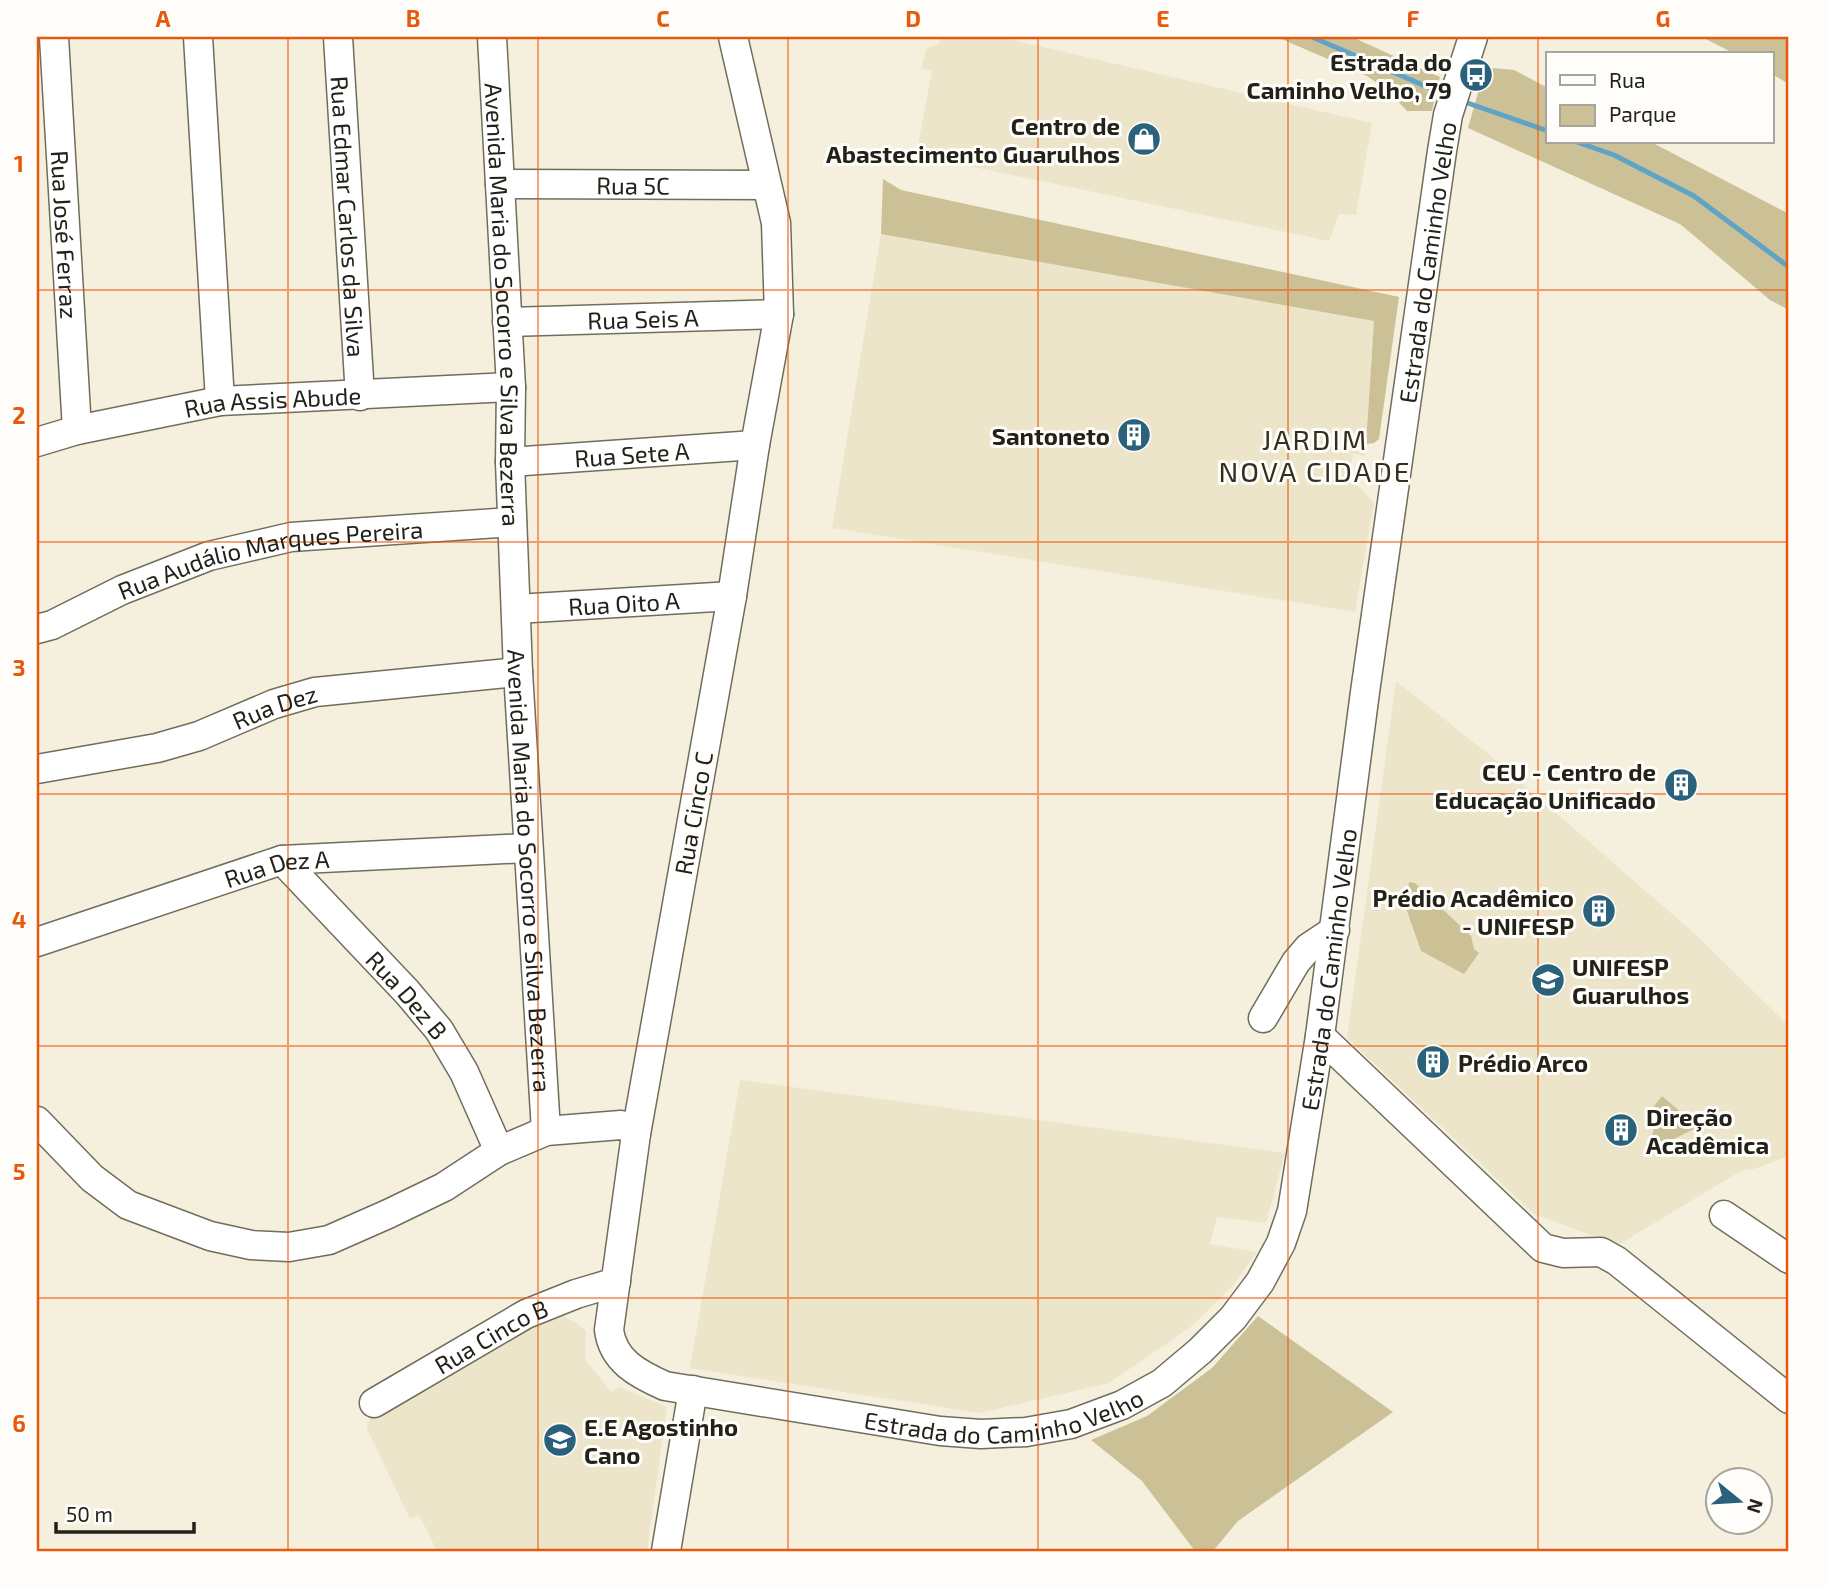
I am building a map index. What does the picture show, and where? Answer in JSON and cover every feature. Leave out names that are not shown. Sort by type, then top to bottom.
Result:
[{"type":"street","name":"Rua José Ferraz","points":[[54,37],[77,430]]},
{"type":"street","points":[[198,37],[220,401]]},
{"type":"street","name":"Rua Edmar Carlos da Silva","points":[[338,37],[360,396]]},
{"type":"street","name":"Avenida Maria do Socorro e Silva Bezerra","points":[[492,37],[510,387],[518,673],[546,1131]]},
{"type":"street","name":"Rua Cinco C","points":[[693,1390],[665,1386],[644,1376],[620,1357],[611,1345],[609,1330],[636,1134],[732,596],[755,445],[779,314],[776,223],[733,37]]},
{"type":"street","name":"Estrada do Caminho Velho","points":[[693,1390],[927,1429],[981,1434],[1026,1432],[1070,1424],[1122,1405],[1162,1383],[1233,1318],[1260,1282],[1281,1243],[1292,1211],[1335,930],[1355,692],[1448,115],[1473,37]]},
{"type":"street","name":"Rua 5C","points":[[500,184],[766,185]]},
{"type":"street","name":"Rua Seis A","points":[[507,322],[779,314]]},
{"type":"street","name":"Rua Assis Abude","points":[[37,442],[77,430],[220,401],[510,387]]},
{"type":"street","name":"Rua Sete A","points":[[510,462],[755,445]]},
{"type":"street","name":"Rua Audálio Marques Pereira","points":[[37,629],[52,625],[122,590],[209,556],[279,540],[512,522]]},
{"type":"street","name":"Rua Oito A","points":[[516,608],[732,596]]},
{"type":"street","name":"Rua Dez","points":[[37,769],[157,748],[199,736],[274,704],[315,692],[518,673]]},
{"type":"street","name":"Rua Dez A","points":[[37,942],[282,860],[527,848]]},
{"type":"street","name":"Rua Dez B","points":[[282,860],[407,992],[439,1030],[464,1072],[499,1151]]},
{"type":"street","points":[[1263,1018],[1296,962],[1308,948],[1335,930]]},
{"type":"street","points":[[1320,1036],[1543,1248],[1563,1253],[1601,1252],[1617,1261],[1789,1399]]},
{"type":"street","points":[[37,1121],[92,1178],[128,1205],[210,1236],[251,1245],[289,1247],[329,1240],[444,1187],[499,1151],[546,1131],[621,1125],[636,1134]]},
{"type":"street","points":[[1724,1216],[1789,1259]]},
{"type":"street","name":"Rua Cinco B","points":[[374,1403],[526,1314],[616,1282]]},
{"type":"street","points":[[666,1551],[693,1390]]},
{"type":"shaded area","name":"Centro de Abastecimento Guarulhos","points":[[941,37],[1000,37],[1372,123],[1356,215],[1339,214],[1329,241],[916,155],[932,71],[921,69],[926,49],[939,44]]},
{"type":"shaded area","points":[[881,234],[1374,321],[1365,456],[1353,454],[1349,475],[1374,503],[1355,612],[832,528]]},
{"type":"shaded area","name":"UNIFESP Guarulhos","points":[[1396,681],[1492,757],[1695,934],[1789,1026],[1789,1156],[1741,1171],[1618,1245],[1534,1214],[1347,1038]]},
{"type":"shaded area","points":[[740,1080],[1285,1153],[1266,1223],[1217,1217],[1210,1244],[1257,1252],[1234,1284],[1192,1326],[1109,1383],[980,1413],[690,1368]]},
{"type":"shaded area","name":"E.E Agostinho Cano","points":[[561,1315],[586,1331],[585,1359],[611,1392],[619,1387],[667,1407],[647,1551],[437,1551],[419,1515],[410,1519],[367,1424],[371,1418],[467,1362],[545,1319]]},
{"type":"green space","points":[[1277,37],[1352,37],[1440,77],[1432,111],[1407,111],[1387,90],[1367,76]]},
{"type":"green space","points":[[1702,37],[1782,37],[1789,41],[1789,84],[1773,75],[1773,52],[1731,52]]},
{"type":"green space","points":[[1493,68],[1514,70],[1546,87],[1546,144],[1655,144],[1789,214],[1789,310],[1770,300],[1680,224],[1468,128],[1483,75]]},
{"type":"green space","points":[[883,179],[901,190],[1399,297],[1379,439],[1366,444],[1374,321],[881,234]]},
{"type":"green space","points":[[1409,882],[1415,883],[1471,936],[1474,949],[1479,953],[1464,974],[1421,951],[1406,908]]},
{"type":"green space","points":[[1662,1096],[1695,1124],[1694,1129],[1647,1152],[1657,1118],[1647,1115]]},
{"type":"green space","points":[[1258,1316],[1393,1412],[1238,1521],[1213,1551],[1195,1551],[1142,1481],[1091,1440],[1147,1416],[1212,1368]]},
{"type":"waterway","points":[[1312,37],[1446,95]]},
{"type":"waterway","points":[[1462,101],[1546,130]]},
{"type":"waterway","points":[[1583,144],[1614,155],[1694,196],[1789,267]]},
{"type":"place","name":"Estrada do Caminho Velho, 79","points":[[1476,75]]},
{"type":"place","name":"Centro de Abastecimento Guarulhos","points":[[1144,139]]},
{"type":"place","name":"Santoneto","points":[[1134,435]]},
{"type":"place","name":"CEU - Centro de Educação Unificado","points":[[1681,785]]},
{"type":"place","name":"Prédio Acadêmico - UNIFESP","points":[[1599,911]]},
{"type":"place","name":"UNIFESP Guarulhos","points":[[1548,980]]},
{"type":"place","name":"Prédio Arco","points":[[1433,1062]]},
{"type":"place","name":"Direção Acadêmica","points":[[1621,1130]]},
{"type":"place","name":"E.E Agostinho Cano","points":[[560,1440]]},
{"type":"district","name":"JARDIM NOVA CIDADE","points":[[1315,455]]}]
